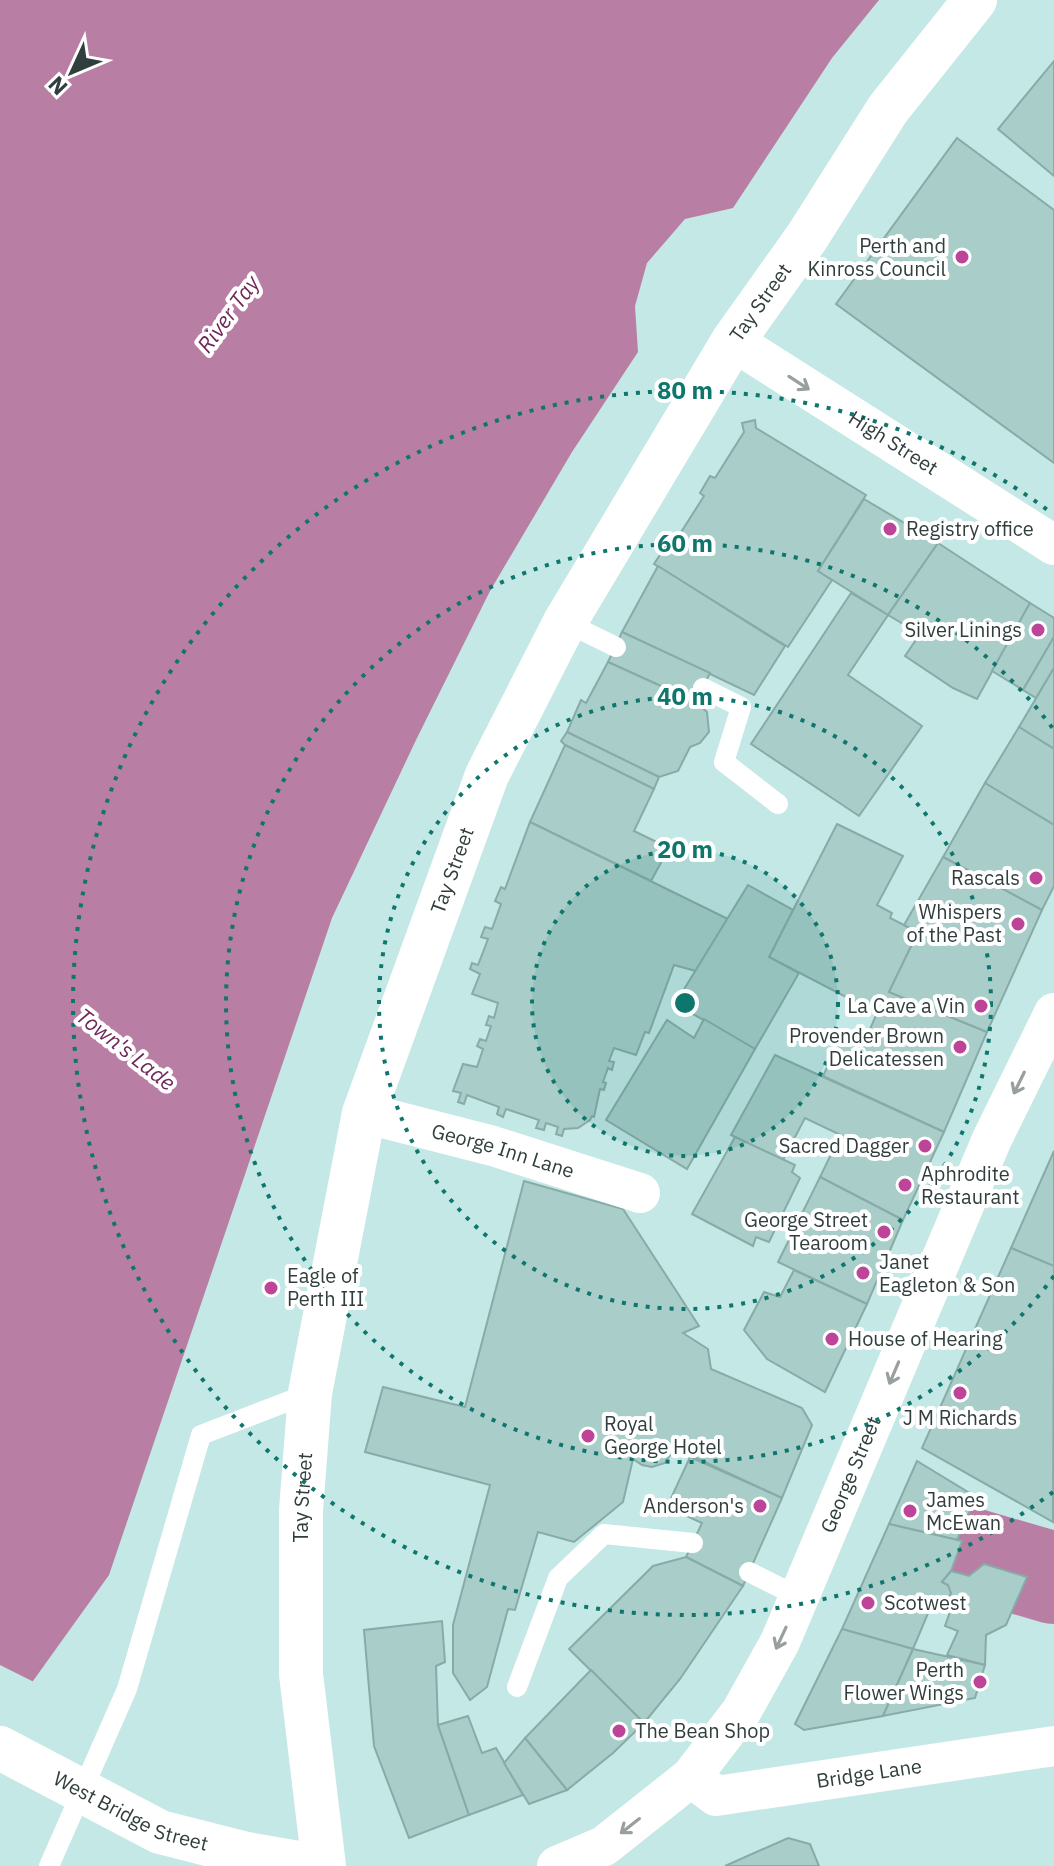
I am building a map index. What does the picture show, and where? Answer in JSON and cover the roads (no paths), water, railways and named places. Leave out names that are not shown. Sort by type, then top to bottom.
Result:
[{"type":"main road","name":"Tay Street","points":[[324,1866],[301,1674],[301,1510],[310,1393],[364,1113],[487,775],[565,622],[733,341],[807,237],[888,109],[975,0]]},
{"type":"main road","name":"West Bridge Street","points":[[0,1748],[160,1832],[247,1854],[316,1866]]},
{"type":"street","name":"High Street","points":[[733,341],[1054,545]]},
{"type":"street","name":"George Street","points":[[557,1866],[604,1846],[691,1777],[741,1712],[780,1642],[992,1139],[1054,1013]]},
{"type":"street","name":"George Inn Lane","points":[[364,1113],[493,1146],[640,1193]]},
{"type":"street","name":"Bridge Lane","points":[[691,1777],[716,1796],[1054,1746]]},
{"type":"lane","points":[[565,622],[616,647]]},
{"type":"lane","points":[[703,688],[741,707],[724,762],[778,804]]},
{"type":"lane","points":[[49,1866],[127,1689],[201,1435],[310,1393]]},
{"type":"lane","points":[[517,1687],[558,1578],[604,1534],[693,1543]]},
{"type":"lane","points":[[749,1572],[799,1597]]},
{"type":"water","name":"River Tay","points":[[0,0],[879,0],[832,58],[733,208],[685,219],[647,263],[635,306],[638,352],[572,452],[490,591],[332,918],[109,1575],[33,1681],[0,1757]]},
{"type":"waterway","name":"Town's Lade","points":[[961,1551],[1054,1578]]},
{"type":"place","name":"Perth and Kinross Council","points":[[962,257]]},
{"type":"place","name":"Registry office","points":[[890,529]]},
{"type":"place","name":"Silver Linings","points":[[1038,630]]},
{"type":"place","name":"Rascals","points":[[1036,878]]},
{"type":"place","name":"Whispers of the Past","points":[[1018,924]]},
{"type":"place","name":"La Cave a Vin","points":[[981,1006]]},
{"type":"place","name":"Provender Brown Delicatessen","points":[[960,1047]]},
{"type":"place","name":"Sacred Dagger","points":[[925,1146]]},
{"type":"place","name":"Aphrodite Restaurant","points":[[905,1185]]},
{"type":"place","name":"George Street Tearoom","points":[[884,1232]]},
{"type":"place","name":"Janet Eagleton & Son","points":[[863,1273]]},
{"type":"place","name":"Eagle of Perth III","points":[[271,1288]]},
{"type":"place","name":"House of Hearing","points":[[832,1339]]},
{"type":"place","name":"J M Richards","points":[[960,1393]]},
{"type":"place","name":"Royal George Hotel","points":[[588,1436]]},
{"type":"place","name":"Anderson's","points":[[760,1506]]},
{"type":"place","name":"James McEwan","points":[[910,1511]]},
{"type":"place","name":"Scotwest","points":[[868,1603]]},
{"type":"place","name":"Perth Flower Wings","points":[[980,1682]]},
{"type":"place","name":"The Bean Shop","points":[[619,1731]]}]
